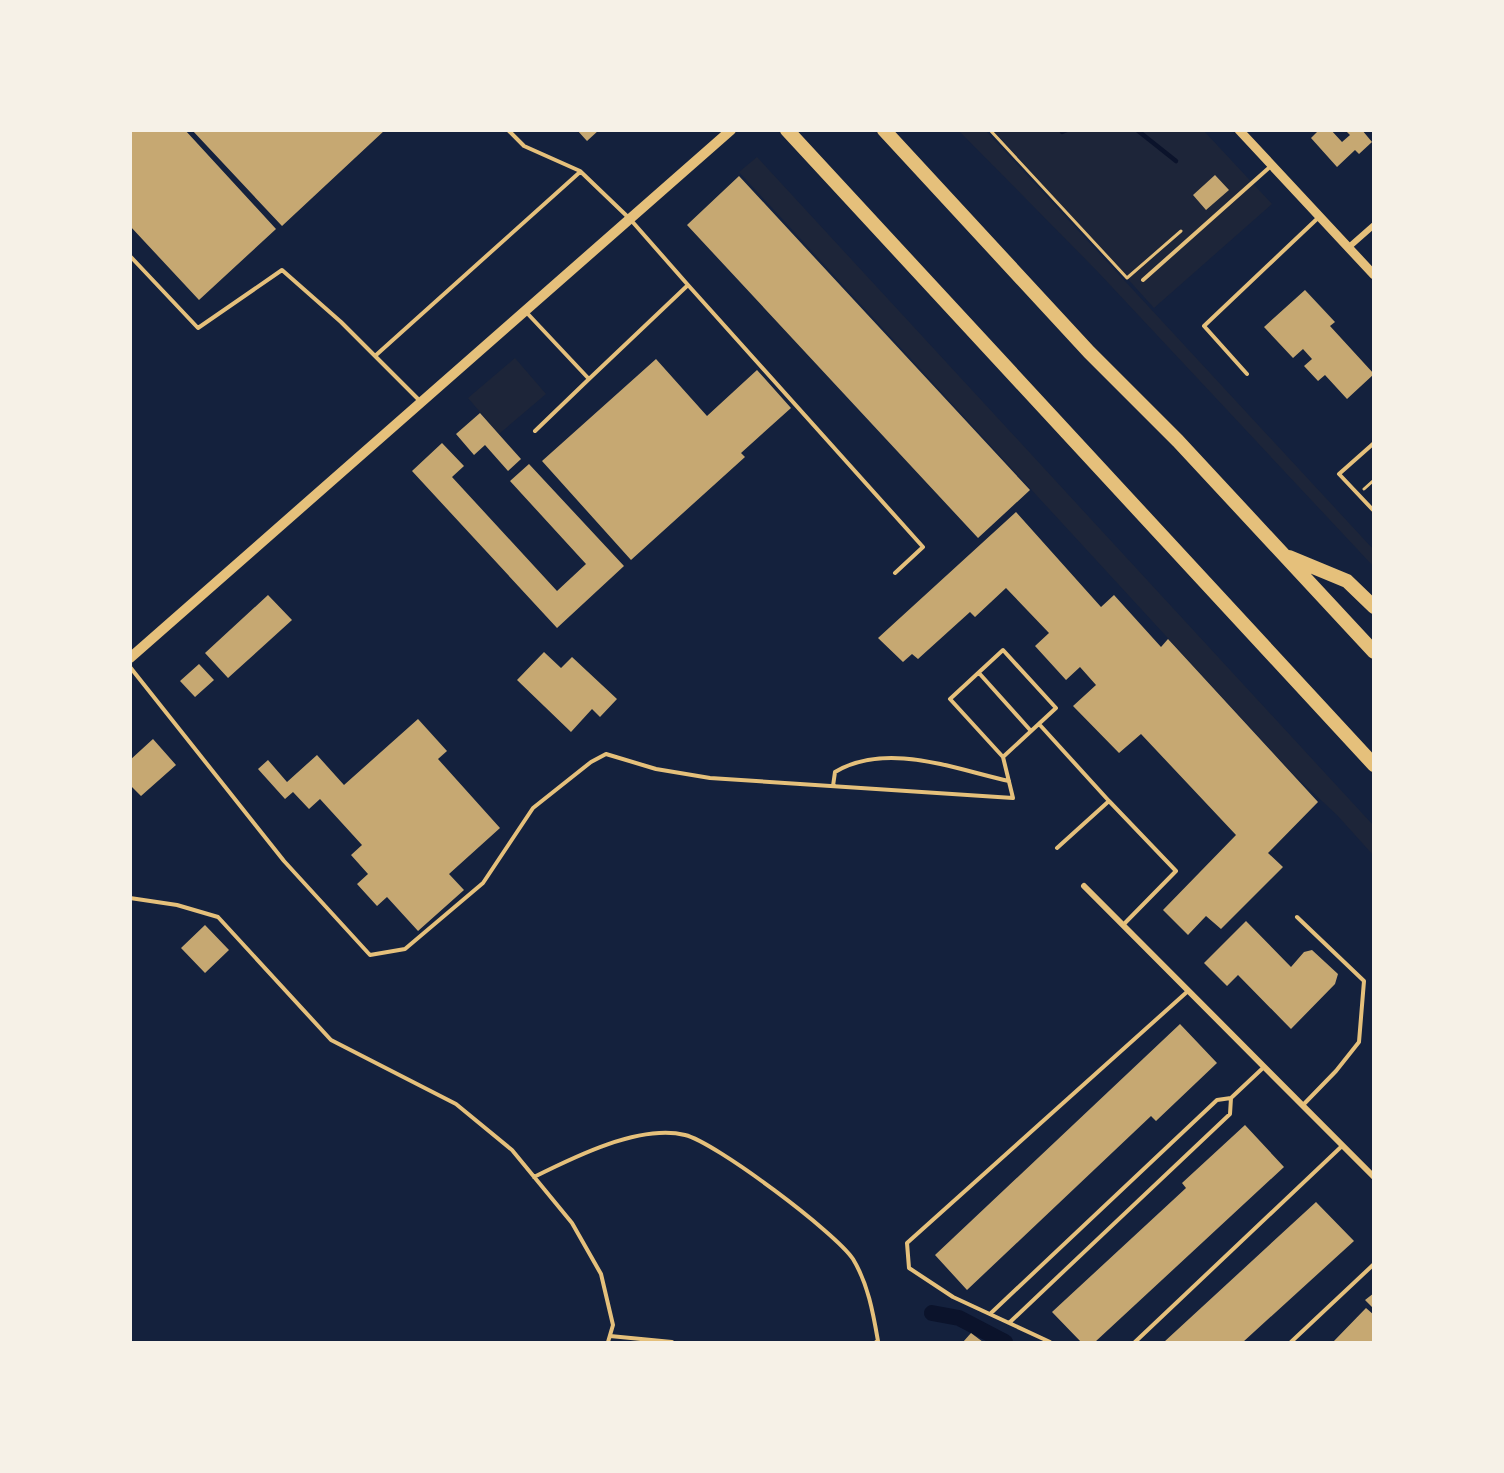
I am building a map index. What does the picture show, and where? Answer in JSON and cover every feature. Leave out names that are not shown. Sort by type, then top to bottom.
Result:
[{"type":"highway","points":[[884,130],[1089,352],[1178,441],[1374,652]]},
{"type":"highway","points":[[790,133],[1374,765]]},
{"type":"highway","points":[[1285,555],[1347,581],[1374,607]]},
{"type":"main road","points":[[130,658],[731,130]]},
{"type":"street","points":[[1239,130],[1374,274]]},
{"type":"street","points":[[1349,247],[1374,225]]},
{"type":"street","points":[[1084,886],[1374,1177]]},
{"type":"lane","points":[[508,130],[524,146],[580,171],[630,219],[923,547],[895,573]]},
{"type":"lane","points":[[1143,280],[1272,165]]},
{"type":"lane","points":[[375,356],[580,171]]},
{"type":"lane","points":[[1247,374],[1204,326],[1320,216]]},
{"type":"lane","points":[[130,256],[198,328],[282,270],[422,402]]},
{"type":"lane","points":[[535,431],[688,285]]},
{"type":"lane","points":[[526,311],[589,379]]},
{"type":"lane","points":[[1374,443],[1339,474],[1374,511]]},
{"type":"lane","points":[[130,667],[174,726],[284,861],[370,955],[405,949],[474,891],[483,883],[533,808],[591,762],[606,754],[656,769],[710,778],[1013,798],[1003,757],[950,699],[1003,650],[1056,708],[1003,757]]},
{"type":"lane","points":[[979,673],[1031,731]]},
{"type":"lane","points":[[1039,724],[1176,871],[1123,925]]},
{"type":"lane","points":[[833,786],[835,772],[853,761],[887,757],[1009,781]]},
{"type":"lane","points":[[1057,848],[1109,801]]},
{"type":"lane","points":[[130,898],[177,906],[218,917],[331,1040],[456,1104],[512,1150],[572,1223],[601,1274],[613,1325],[608,1342]]},
{"type":"lane","points":[[1297,917],[1364,981],[1359,1042],[1336,1071],[1302,1106]]},
{"type":"lane","points":[[1050,1342],[953,1297],[909,1268],[907,1243],[1189,991]]},
{"type":"lane","points":[[990,1314],[1217,1100],[1231,1098],[1264,1067]]},
{"type":"lane","points":[[1008,1323],[1230,1114],[1231,1098]]},
{"type":"lane","points":[[534,1177],[578,1155],[649,1134],[686,1135],[725,1157],[802,1210],[852,1257],[871,1300],[878,1341],[876,1342]]},
{"type":"lane","points":[[1135,1342],[1342,1146]]},
{"type":"lane","points":[[1291,1342],[1374,1264]]},
{"type":"lane","points":[[610,1336],[672,1342]]},
{"type":"path","points":[[990,130],[1127,278],[1188,225]]},
{"type":"path","points":[[1364,489],[1374,480]]},
{"type":"shaded area","points":[[959,131],[986,131],[1373,549],[1373,566],[1098,272]]},
{"type":"shaded area","points":[[994,131],[1204,131],[1272,204],[1154,308]]},
{"type":"shaded area","points":[[757,157],[1373,825],[1373,855],[1337,815],[1293,774],[739,172]]},
{"type":"shaded area","points":[[515,358],[546,394],[499,434],[468,398]]},
{"type":"building","points":[[130,130],[185,130],[276,229],[199,300],[130,226]]},
{"type":"building","points":[[192,130],[385,130],[282,226]]},
{"type":"building","points":[[577,130],[599,130],[587,141]]},
{"type":"building","points":[[1319,130],[1331,130],[1342,142],[1350,135],[1345,130],[1362,130],[1372,142],[1359,154],[1355,150],[1337,167],[1311,138]]},
{"type":"building","points":[[1215,175],[1229,190],[1206,210],[1193,195]]},
{"type":"building","points":[[739,176],[1030,490],[978,538],[687,225]]},
{"type":"building","points":[[1305,290],[1335,322],[1330,326],[1374,374],[1347,399],[1325,375],[1318,381],[1304,366],[1312,359],[1303,349],[1293,358],[1264,327]]},
{"type":"building","points":[[656,359],[707,416],[757,370],[791,408],[741,453],[745,457],[631,560],[542,461]]},
{"type":"building","points":[[480,413],[521,459],[508,471],[485,445],[474,455],[456,434]]},
{"type":"building","points":[[442,443],[464,466],[452,477],[557,591],[586,564],[510,481],[529,464],[624,566],[557,628],[412,471]]},
{"type":"building","points":[[1016,512],[1101,607],[1114,595],[1161,647],[1168,639],[1318,802],[1268,853],[1283,867],[1221,929],[1206,916],[1188,935],[1163,910],[1236,835],[1141,734],[1119,753],[1073,706],[1096,685],[1080,667],[1066,680],[1035,646],[1049,633],[1006,588],[975,617],[970,612],[918,659],[912,654],[903,662],[878,638]]},
{"type":"building","points":[[268,595],[292,620],[228,678],[205,653]]},
{"type":"building","points":[[544,652],[561,668],[572,657],[617,699],[600,717],[592,709],[571,732],[517,680]]},
{"type":"building","points":[[199,664],[214,680],[195,697],[180,681]]},
{"type":"building","points":[[418,719],[447,751],[438,759],[500,828],[449,874],[464,890],[418,931],[387,897],[377,906],[357,884],[368,874],[351,855],[362,845],[320,799],[309,809],[293,792],[285,799],[258,769],[268,760],[287,782],[317,755],[344,785]]},
{"type":"building","points":[[153,739],[176,765],[141,796],[130,785],[130,760]]},
{"type":"building","points":[[1246,921],[1291,967],[1304,952],[1312,950],[1338,974],[1335,984],[1291,1029],[1238,975],[1227,986],[1204,963]]},
{"type":"building","points":[[205,925],[229,950],[205,973],[181,948]]},
{"type":"building","points":[[1180,1024],[1217,1063],[1156,1121],[1151,1116],[967,1290],[935,1255]]},
{"type":"building","points":[[1245,1125],[1284,1167],[1095,1342],[1081,1342],[1052,1312],[1186,1188],[1182,1183]]},
{"type":"building","points":[[1316,1202],[1354,1241],[1243,1342],[1164,1342]]},
{"type":"building","points":[[1374,1293],[1374,1309],[1365,1300]]},
{"type":"building","points":[[1366,1308],[1374,1315],[1374,1342],[1333,1342]]},
{"type":"building","points":[[971,1333],[983,1342],[963,1342]]},
{"type":"waterway","points":[[1062,132],[1067,130]]},
{"type":"waterway","points":[[1137,130],[1176,161]]},
{"type":"waterway","points":[[932,1313],[959,1318],[1005,1342]]}]
